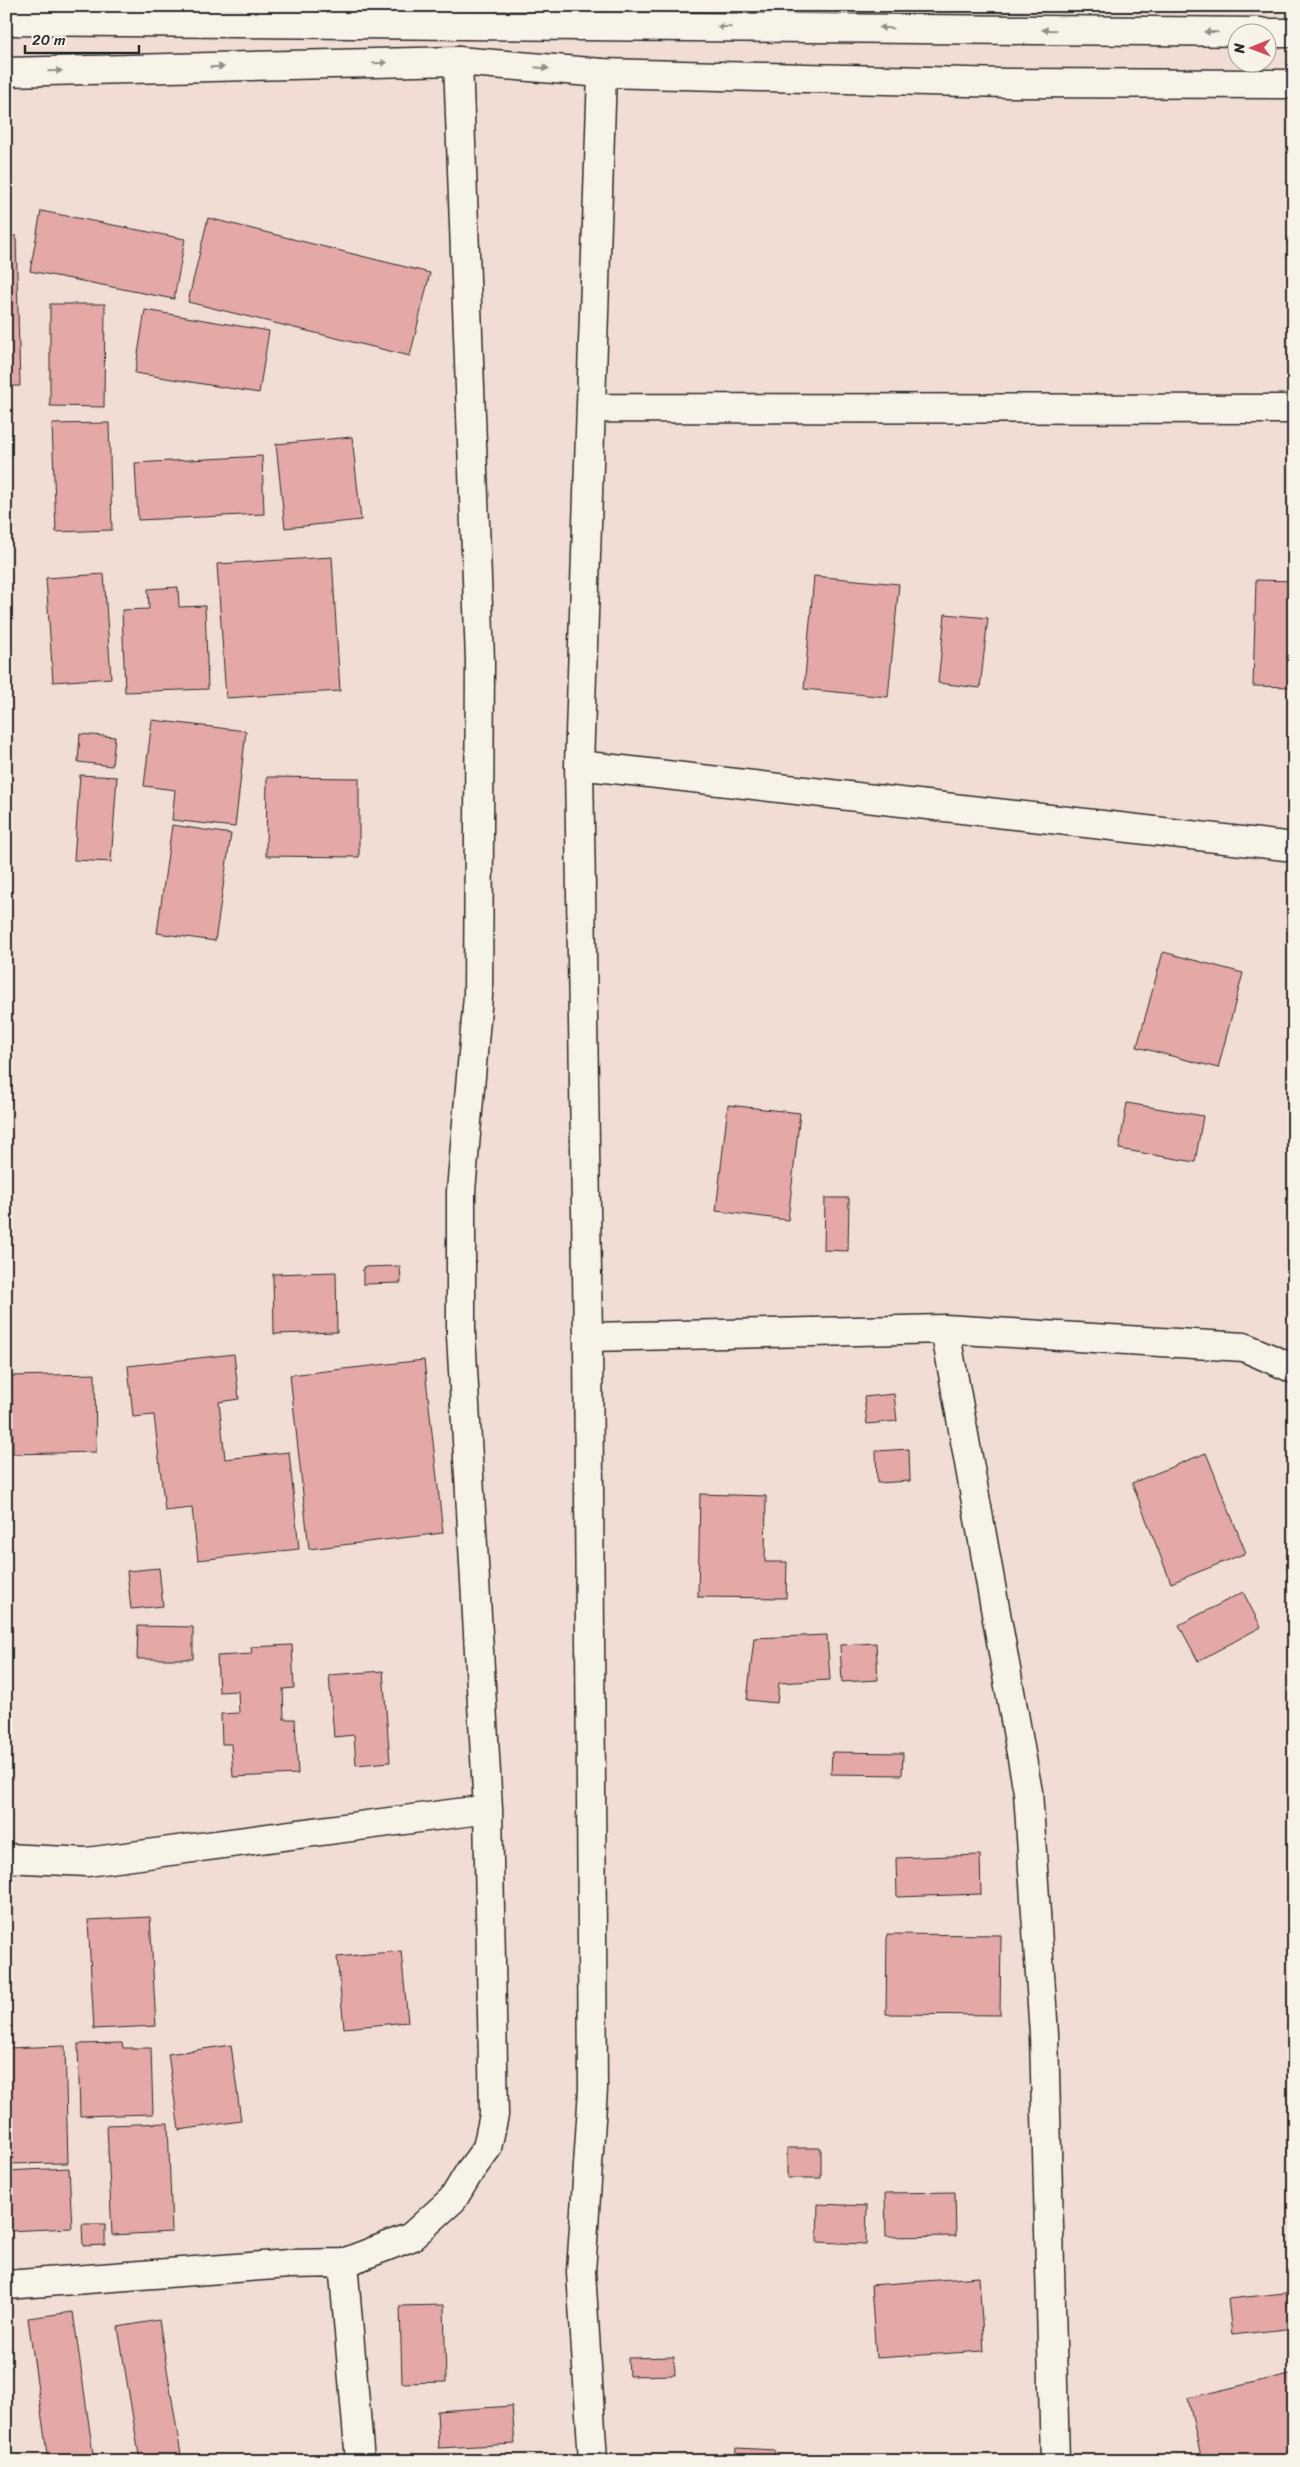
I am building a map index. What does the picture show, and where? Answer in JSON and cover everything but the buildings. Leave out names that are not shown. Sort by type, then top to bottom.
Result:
[{"type":"main road","points":[[6,21],[1228,32]]},
{"type":"main road","points":[[1278,33],[1294,33]]},
{"type":"main road","points":[[6,72],[458,61],[602,73],[1007,83],[1294,84]]},
{"type":"main road","points":[[6,2285],[289,2264],[343,2263],[411,2237],[453,2199],[470,2171],[488,2148],[494,2115],[488,1809],[461,1335],[461,1191],[478,996],[480,661],[458,61]]},
{"type":"main road","points":[[593,2461],[581,2272],[593,2089],[588,1337],[578,765],[592,408],[602,73]]},
{"type":"main road","points":[[592,408],[1294,409]]},
{"type":"main road","points":[[578,765],[1294,847]]},
{"type":"main road","points":[[588,1337],[945,1329],[1244,1347],[1294,1369]]},
{"type":"main road","points":[[945,1329],[1028,1792],[1044,2035],[1055,2461]]},
{"type":"main road","points":[[6,1858],[86,1862],[488,1809]]},
{"type":"main road","points":[[343,2263],[360,2461]]}]
